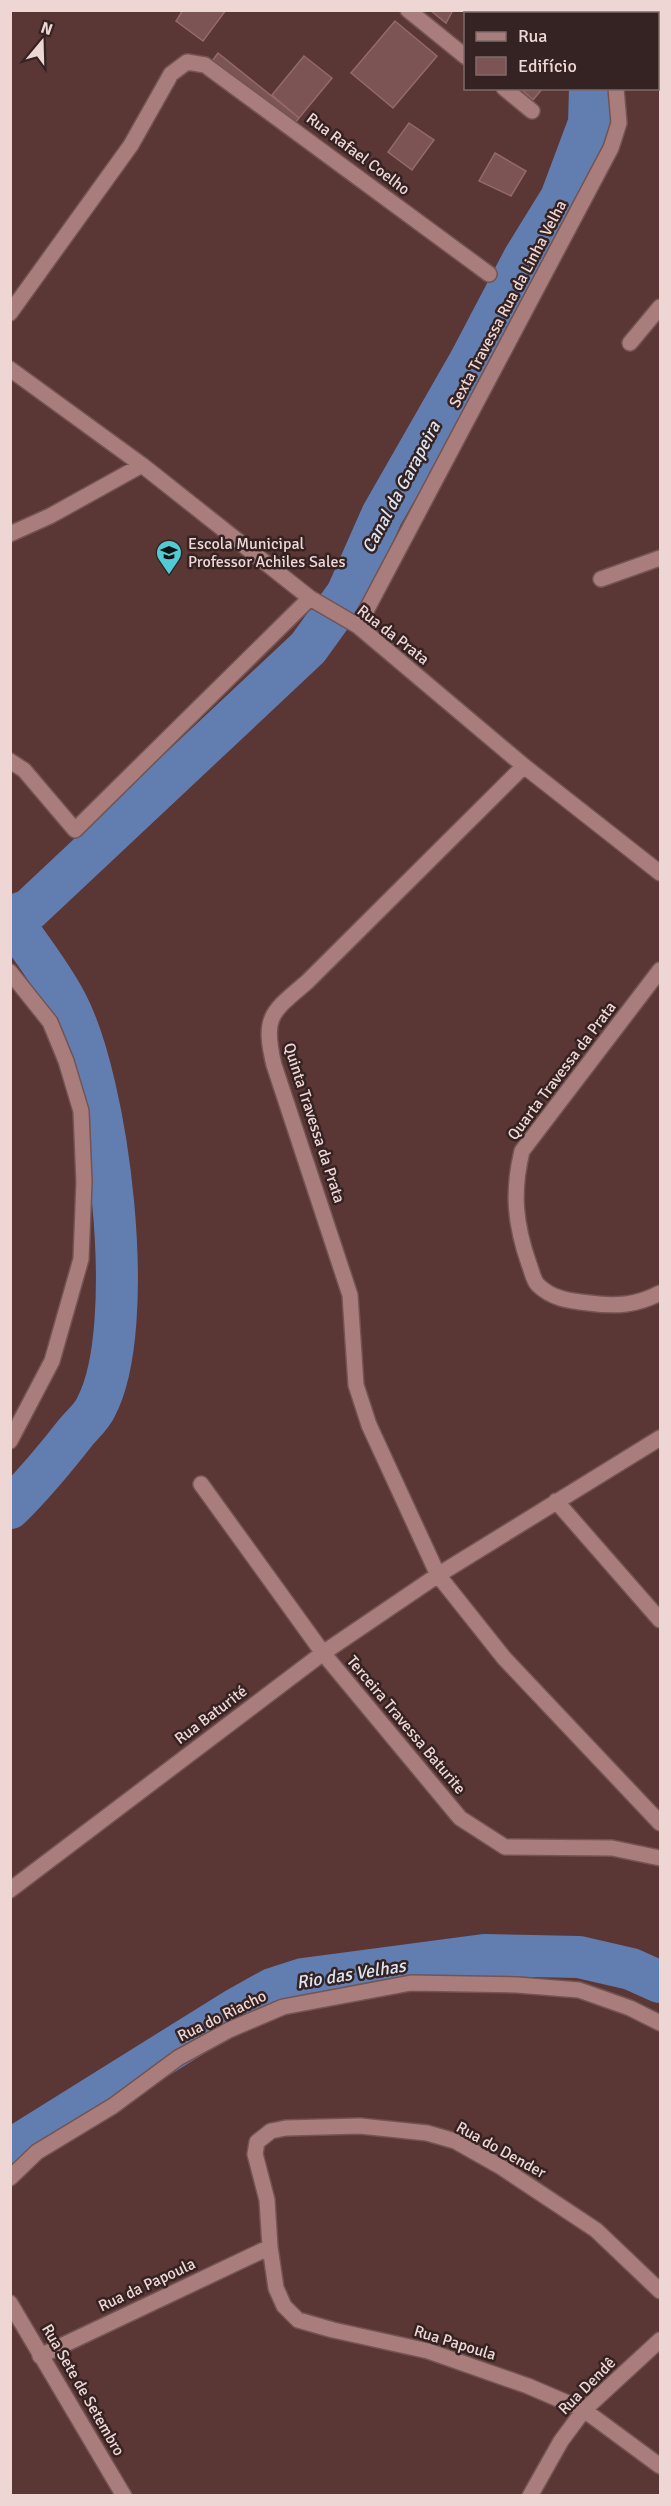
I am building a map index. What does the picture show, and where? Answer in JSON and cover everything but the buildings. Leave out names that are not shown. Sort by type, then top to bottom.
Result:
[{"type":"street","points":[[408,10],[464,56]]},
{"type":"street","name":"Rua Rafael Coelho","points":[[10,313],[131,145],[171,74],[187,62],[205,65],[489,274]]},
{"type":"street","points":[[506,90],[532,111]]},
{"type":"street","name":"Sexta Travessa Rua da Linha Velha","points":[[358,627],[611,148],[619,123],[616,90]]},
{"type":"street","points":[[630,343],[660,308]]},
{"type":"street","name":"Rua da Prata","points":[[10,369],[142,465],[314,601],[358,627],[524,766],[660,873]]},
{"type":"street","points":[[10,534],[50,516],[142,465]]},
{"type":"street","points":[[601,579],[660,558]]},
{"type":"street","points":[[10,761],[24,770],[75,830],[314,601]]},
{"type":"street","name":"Quinta Travessa da Prata","points":[[438,1575],[369,1425],[356,1385],[350,1296],[274,1065],[268,1041],[270,1021],[276,1009],[307,982],[524,766]]},
{"type":"street","name":"Quarta Travessa da Prata","points":[[660,970],[522,1151],[516,1177],[515,1211],[525,1254],[536,1283],[551,1295],[570,1301],[607,1306],[643,1301],[660,1293]]},
{"type":"street","points":[[10,972],[50,1022],[66,1061],[81,1111],[84,1182],[81,1259],[52,1361],[10,1442]]},
{"type":"street","name":"Rua Baturité","points":[[10,1890],[322,1653],[438,1575],[660,1438]]},
{"type":"street","name":"Terceira Travessa Baturite","points":[[201,1484],[322,1653],[460,1818],[505,1847],[612,1848],[660,1858]]},
{"type":"street","points":[[556,1501],[660,1620]]},
{"type":"street","points":[[438,1575],[504,1658],[660,1823]]},
{"type":"street","name":"Rua do Riacho","points":[[10,2178],[37,2152],[113,2106],[178,2058],[229,2030],[283,2007],[411,1983],[517,1985],[579,1990],[630,2008],[660,2023]]},
{"type":"street","name":"Rua do Dender","points":[[270,2247],[267,2200],[255,2154],[257,2142],[263,2136],[271,2131],[286,2128],[360,2126],[392,2129],[427,2133],[455,2141],[501,2167],[596,2230],[660,2291]]},
{"type":"street","name":"Rua da Papoula","points":[[40,2356],[270,2247]]},
{"type":"street","name":"Rua Papoula","points":[[270,2247],[276,2288],[284,2306],[298,2320],[428,2351],[528,2386],[584,2410],[660,2466]]},
{"type":"street","name":"Rua Sete de Setembro","points":[[10,2303],[124,2496]]},
{"type":"street","name":"Rua Dendê","points":[[530,2496],[561,2441],[584,2410],[660,2340]]},
{"type":"waterway","name":"Canal da Garapeira","points":[[10,917],[29,910],[308,648],[347,594],[382,515],[470,361],[524,258],[561,198],[589,123],[590,90]]},
{"type":"waterway","name":"Canal da Garapeira","points":[[10,918],[60,991],[81,1039],[95,1088],[106,1144],[117,1264],[116,1321],[109,1370],[96,1407],[90,1417],[10,1508]]},
{"type":"waterway","name":"Rio das Velhas","points":[[10,2150],[236,2009],[272,1989],[303,1979],[484,1955],[579,1957],[631,1969],[660,1982]]},
{"type":"place","name":"Escola Municipal Professor Achiles Sales","points":[[169,576]]}]
